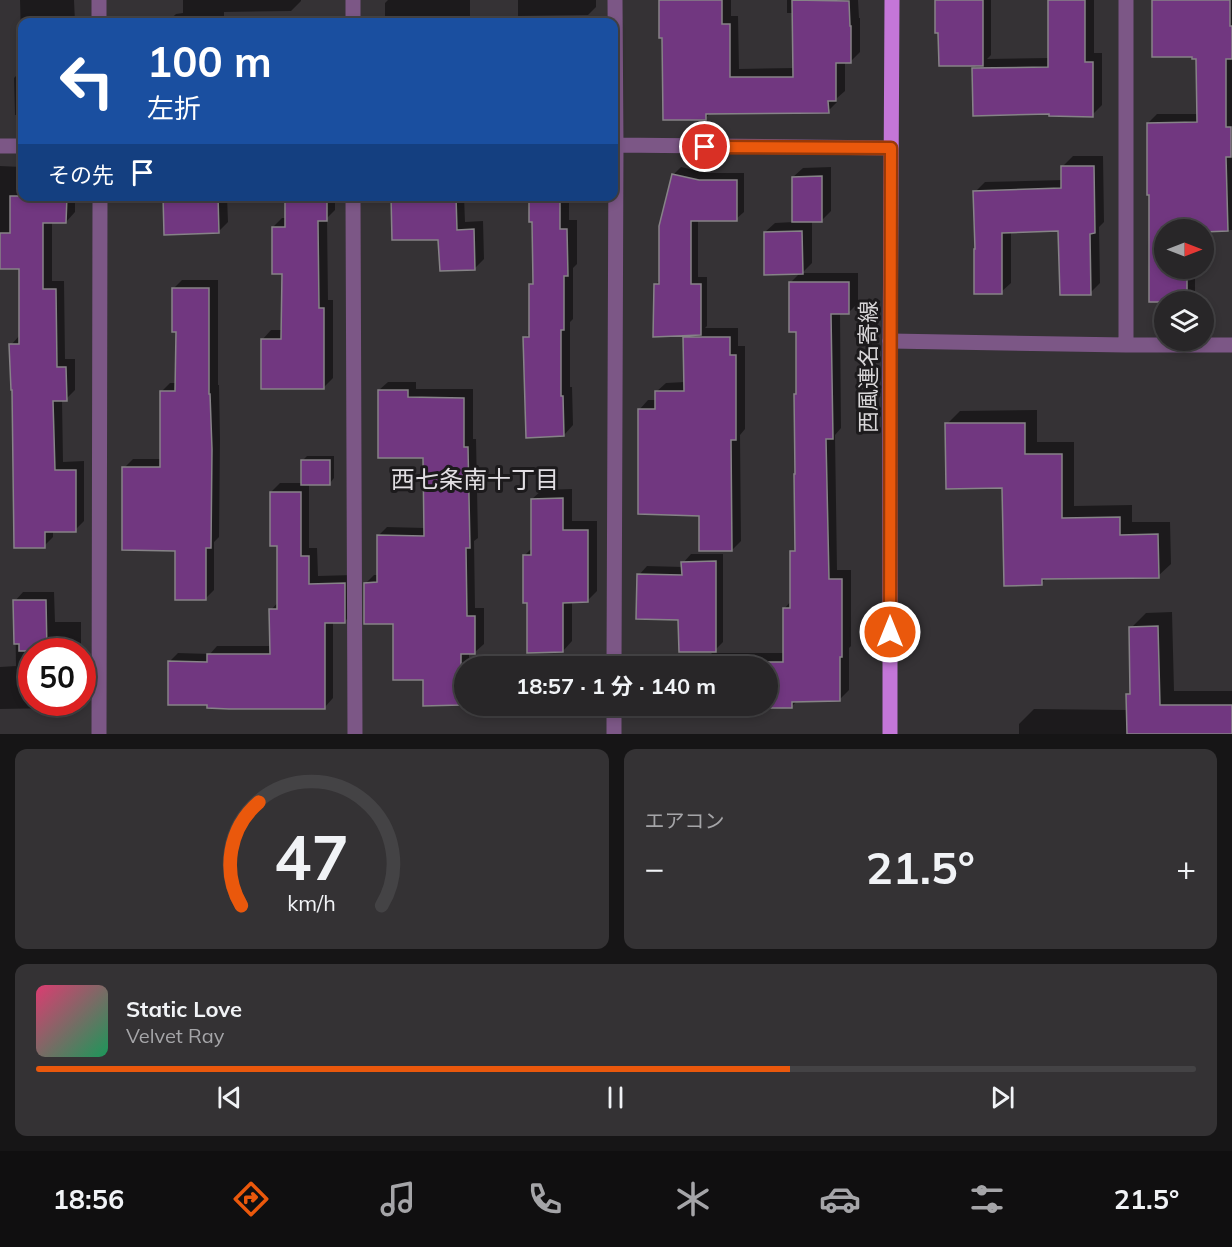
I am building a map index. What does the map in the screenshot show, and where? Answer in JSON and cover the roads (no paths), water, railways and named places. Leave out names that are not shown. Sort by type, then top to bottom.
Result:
[{"type":"main road","name":"西風連名寄線","points":[[890,734],[892,0]]},
{"type":"street","points":[[99,0],[99,18]]},
{"type":"street","points":[[353,0],[353,18]]},
{"type":"street","points":[[615,0],[615,18]]},
{"type":"street","points":[[1126,0],[1126,345]]},
{"type":"street","points":[[618,145],[891,148]]},
{"type":"street","points":[[0,146],[18,146]]},
{"type":"street","points":[[99,734],[100,201]]},
{"type":"street","points":[[353,201],[355,734]]},
{"type":"street","points":[[614,656],[615,201]]},
{"type":"street","points":[[890,340],[1232,345]]},
{"type":"street","points":[[614,716],[614,734]]},
{"type":"district","name":"西七条南十丁目","points":[[475,479]]}]
